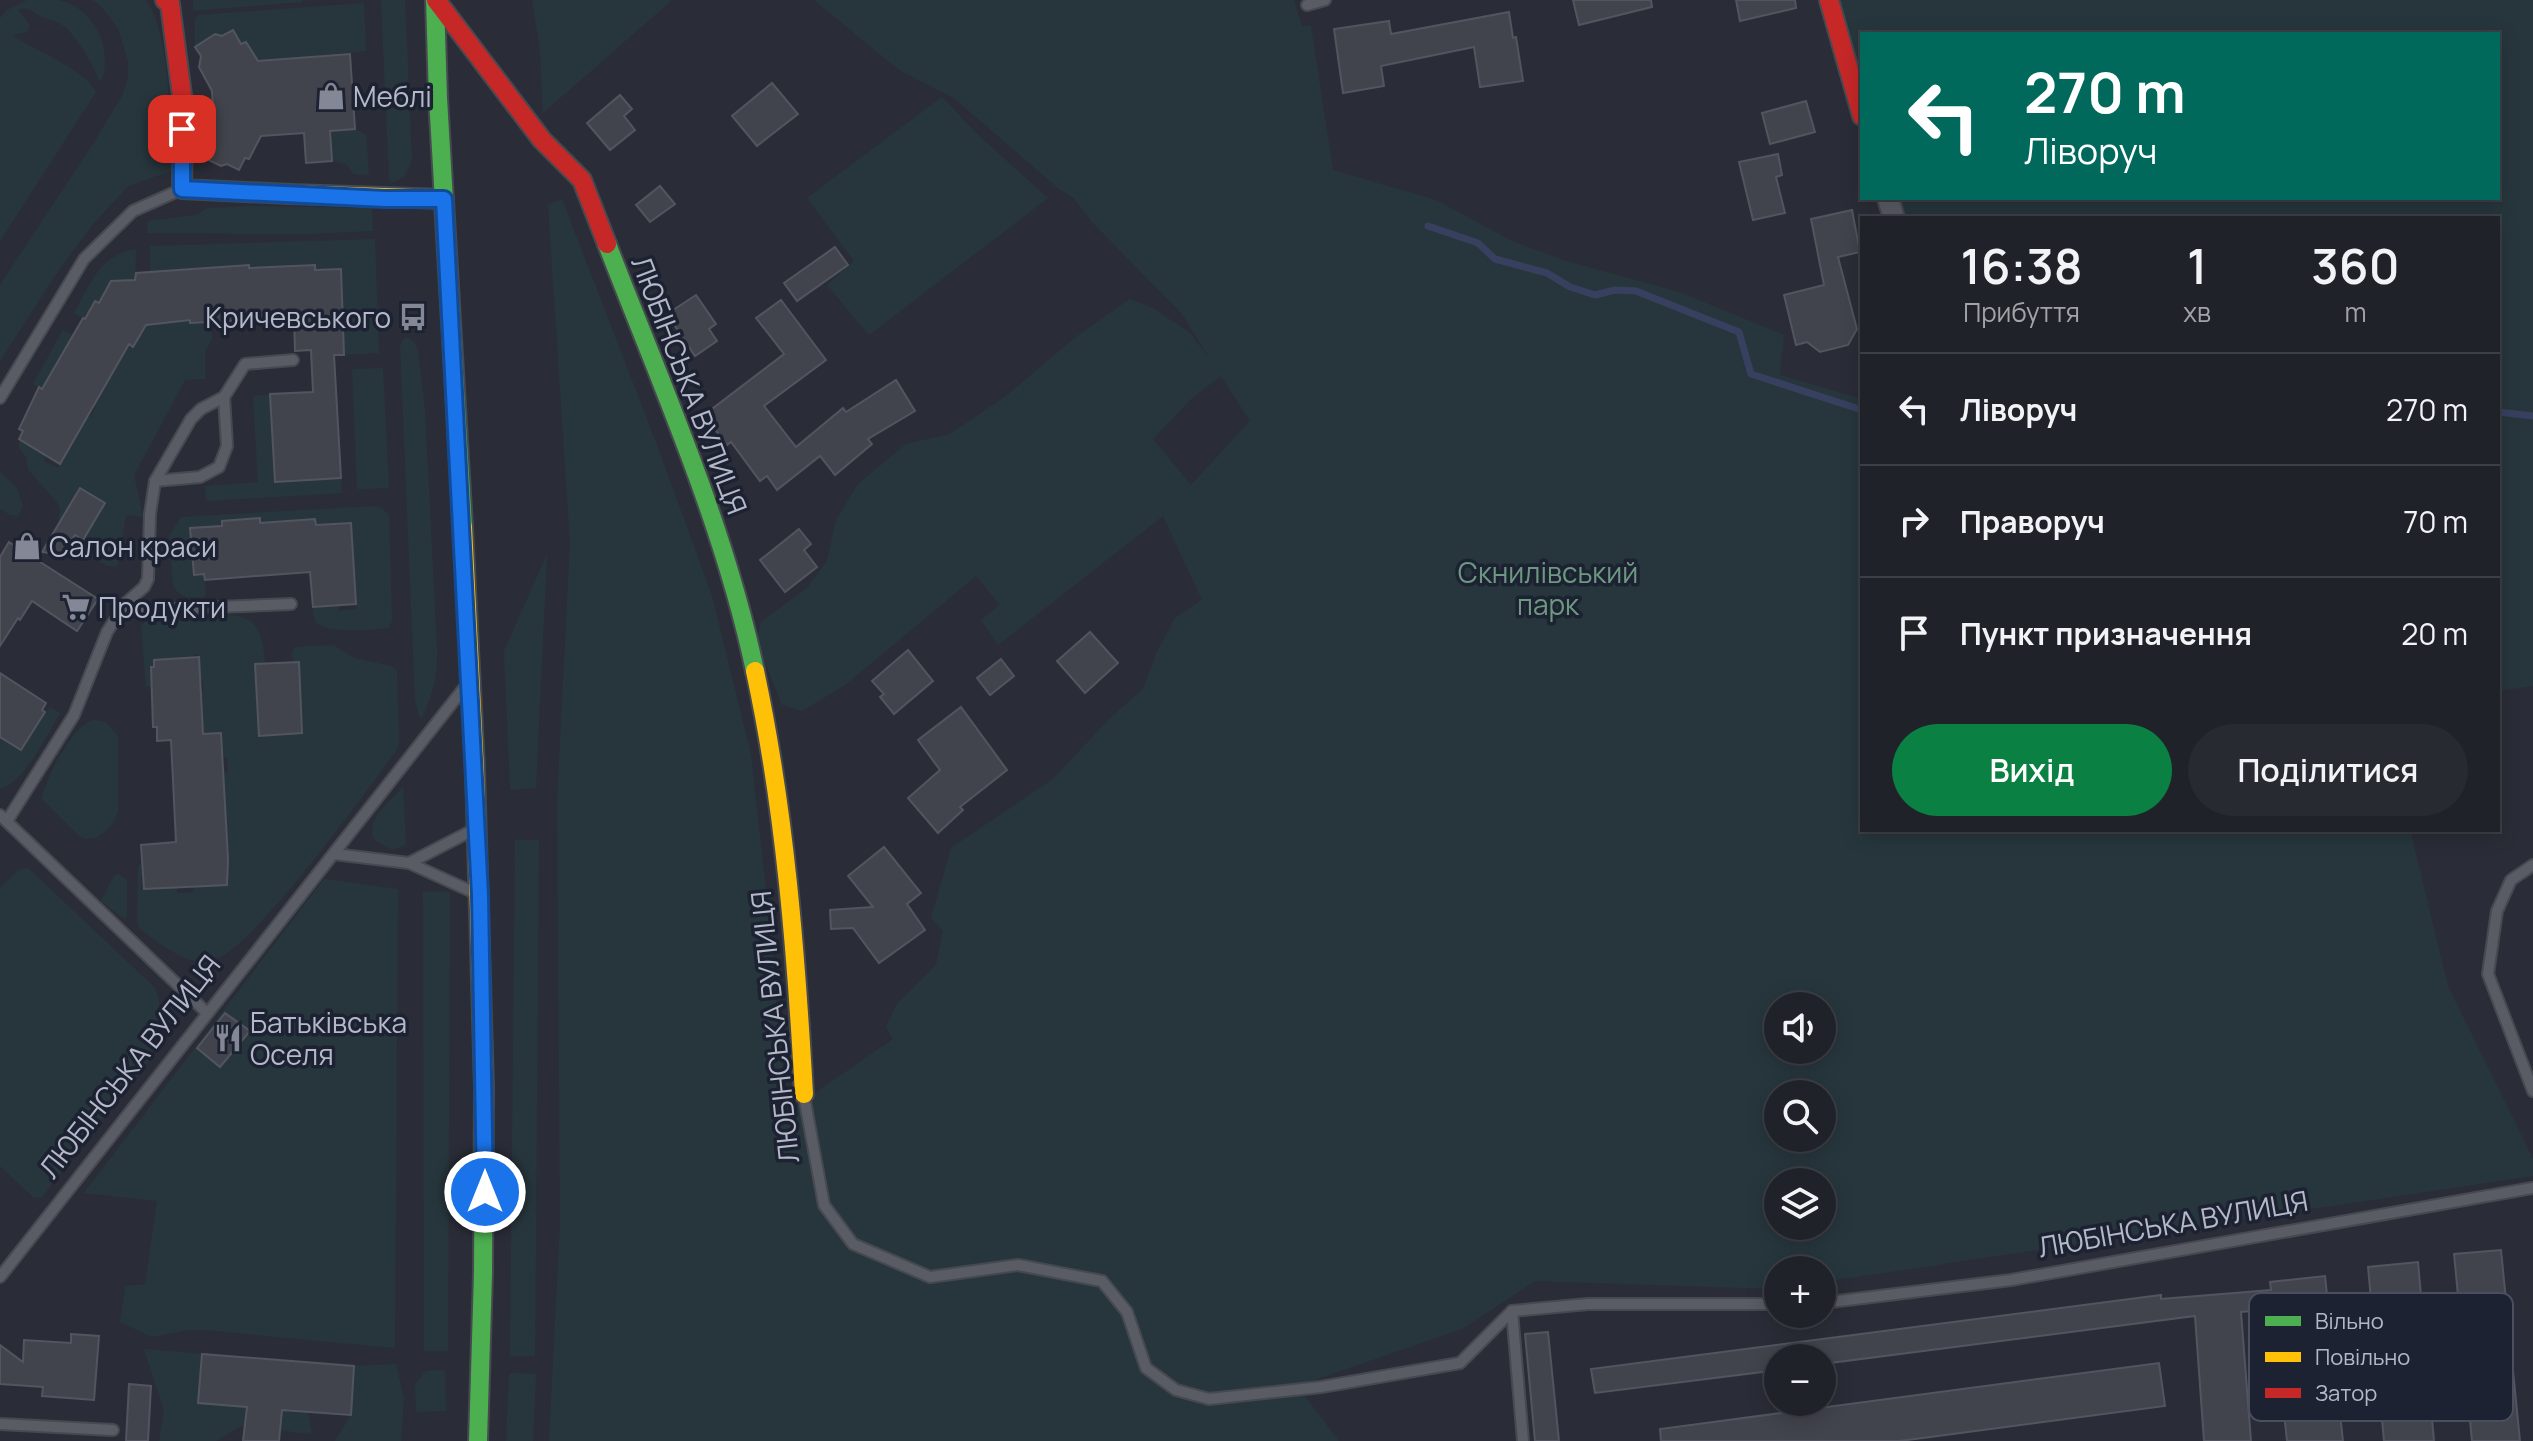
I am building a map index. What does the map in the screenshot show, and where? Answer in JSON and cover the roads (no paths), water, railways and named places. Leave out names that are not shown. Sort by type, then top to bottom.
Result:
[{"type":"street","name":"ЛЮБІНСЬКА ВУЛИЦЯ","points":[[436,0],[480,895],[485,1164],[478,1441]]},
{"type":"street","name":"ЛЮБІНСЬКА ВУЛИЦЯ","points":[[436,0],[542,140],[582,180],[698,479],[743,612],[771,744],[797,976],[804,1094]]},
{"type":"street","points":[[1829,0],[1860,109]]},
{"type":"street","points":[[168,1],[183,103],[182,189],[444,199]]},
{"type":"lane","points":[[1307,5],[1325,0]]},
{"type":"lane","points":[[0,398],[84,259],[133,211],[182,189]]},
{"type":"lane","points":[[206,1012],[4,818],[74,715],[107,632],[126,603],[144,587],[148,579],[150,514],[155,481],[195,413],[224,397],[245,364],[293,360]]},
{"type":"lane","points":[[155,481],[200,477],[219,467],[227,446],[224,397]]},
{"type":"lane","points":[[126,603],[144,610],[291,604]]},
{"type":"lane","name":"ЛЮБІНСЬКА ВУЛИЦЯ","points":[[0,1277],[470,680]]},
{"type":"lane","points":[[409,863],[476,828]]},
{"type":"lane","points":[[334,854],[409,863],[480,895]]},
{"type":"lane","points":[[2533,865],[2511,880],[2497,911],[2488,974],[2533,1091]]},
{"type":"lane","name":"ЛЮБІНСЬКА ВУЛИЦЯ","points":[[804,1094],[824,1205],[853,1244],[930,1277],[1018,1265],[1102,1281],[1127,1312],[1146,1368],[1176,1390],[1209,1399],[1321,1387],[1460,1363],[1512,1311]]},
{"type":"lane","name":"ЛЮБІНСЬКА ВУЛИЦЯ","points":[[1836,1301],[2011,1280],[2533,1188]]},
{"type":"lane","points":[[1523,1441],[1512,1311],[1588,1304],[1764,1304]]},
{"type":"lane","points":[[0,1424],[113,1430]]},
{"type":"waterway","points":[[1428,226],[1478,243],[1495,259],[1547,273],[1570,287],[1595,295],[1615,290],[1636,291],[1739,332],[1751,374],[1860,409]]},
{"type":"waterway","points":[[2500,412],[2533,416]]},
{"type":"place","name":"Меблі","points":[[331,96]]},
{"type":"place","name":"Кричевського","points":[[413,317]]},
{"type":"place","name":"Салон краси","points":[[27,546]]},
{"type":"place","name":"Продукти","points":[[76,607]]},
{"type":"place","name":"Батьківська Оселя","points":[[228,1038]]},
{"type":"park label","name":"Скнилівський парк","points":[[1548,588]]}]
